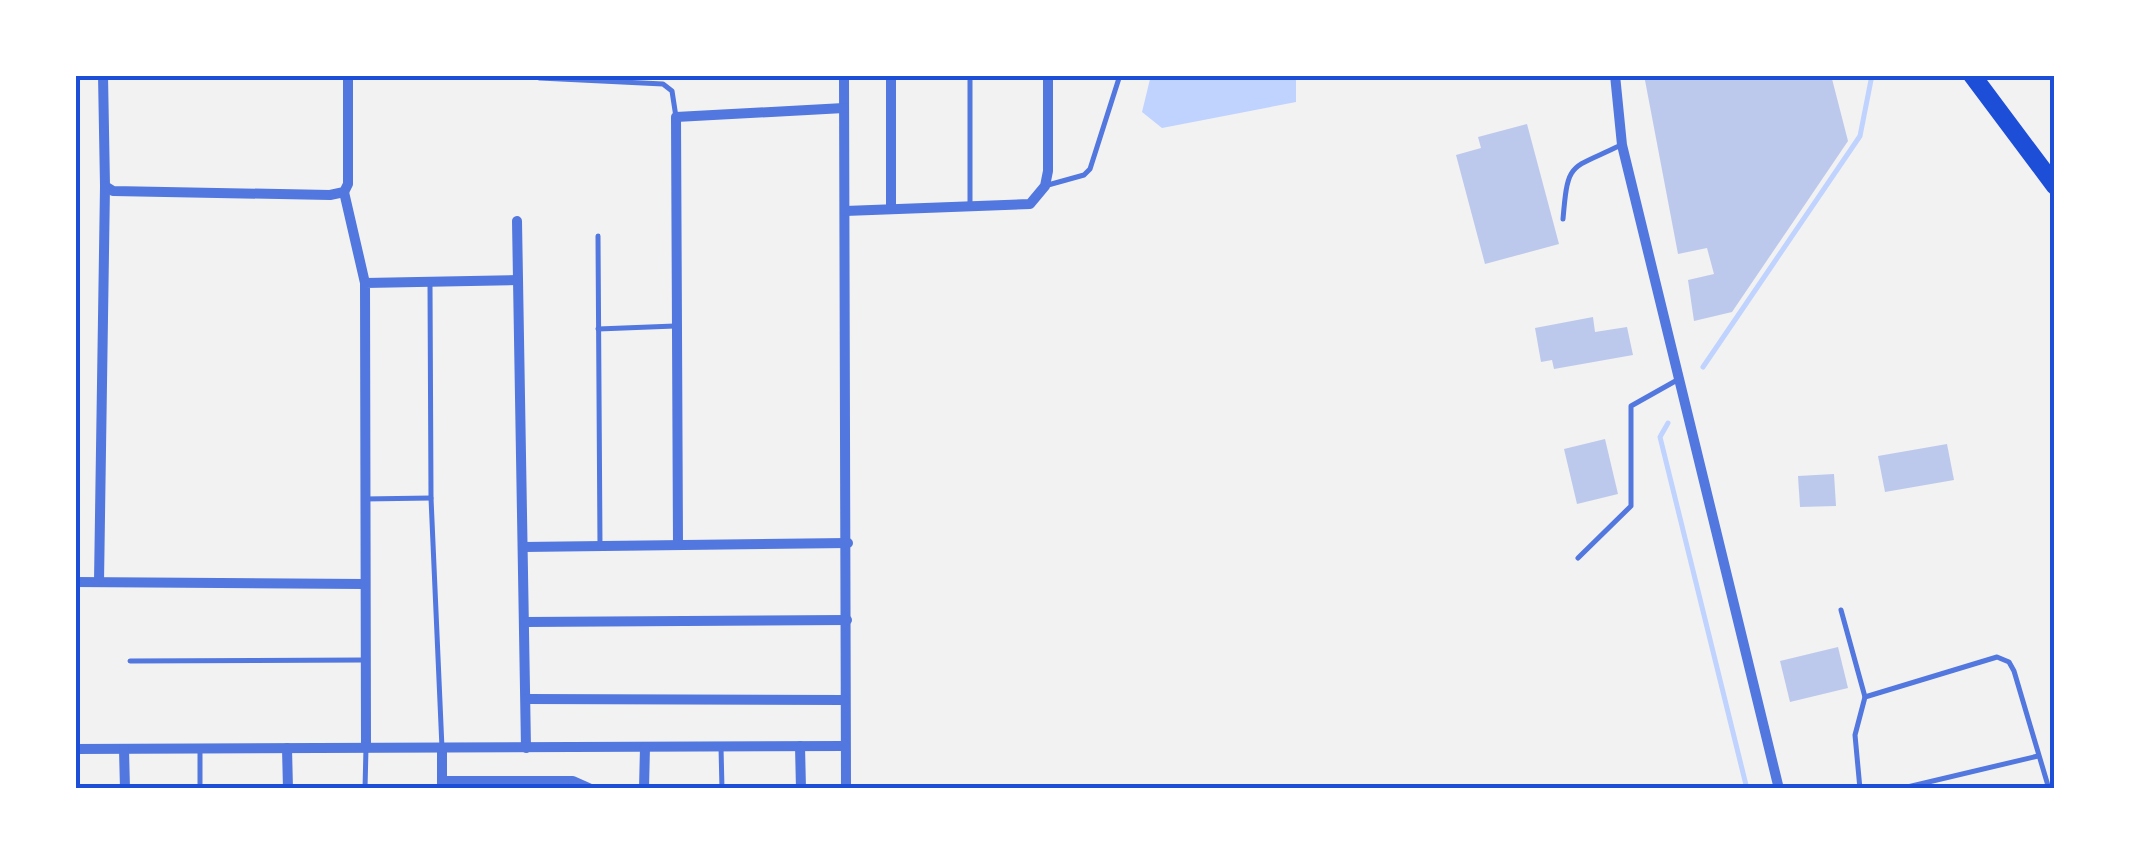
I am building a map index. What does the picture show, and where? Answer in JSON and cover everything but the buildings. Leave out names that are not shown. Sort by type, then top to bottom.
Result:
[{"type":"main road","points":[[1972,75],[2055,186]]},
{"type":"street","points":[[99,582],[103,75]]},
{"type":"street","points":[[348,75],[349,172],[344,192],[365,282],[366,748]]},
{"type":"street","points":[[844,75],[846,789]]},
{"type":"street","points":[[891,75],[891,209]]},
{"type":"street","points":[[845,211],[1030,204],[1045,186],[1048,75]]},
{"type":"street","points":[[1615,75],[1622,145],[1682,378],[1779,789]]},
{"type":"street","points":[[678,546],[676,116],[844,108]]},
{"type":"street","points":[[105,186],[122,193],[344,192]]},
{"type":"street","points":[[517,221],[526,748]]},
{"type":"street","points":[[365,282],[518,280]]},
{"type":"street","points":[[524,548],[848,543]]},
{"type":"street","points":[[75,582],[364,584]]},
{"type":"street","points":[[525,622],[846,620]]},
{"type":"street","points":[[526,699],[844,700]]},
{"type":"street","points":[[800,746],[801,789]]},
{"type":"street","points":[[75,749],[845,746]]},
{"type":"street","points":[[644,789],[645,747]]},
{"type":"street","points":[[287,748],[288,789]]},
{"type":"street","points":[[442,748],[442,785],[573,781],[591,789]]},
{"type":"street","points":[[124,749],[125,789]]},
{"type":"lane","points":[[970,75],[970,207]]},
{"type":"lane","points":[[1045,186],[1084,175],[1090,169],[1120,75]]},
{"type":"lane","points":[[540,78],[663,84],[672,91],[676,116]]},
{"type":"lane","points":[[1563,219],[1567,178],[1572,167],[1622,145]]},
{"type":"lane","points":[[598,236],[600,546]]},
{"type":"lane","points":[[430,282],[431,498],[442,748]]},
{"type":"lane","points":[[598,328],[675,326]]},
{"type":"lane","points":[[1578,558],[1631,506],[1630,406],[1682,378]]},
{"type":"lane","points":[[364,499],[431,498]]},
{"type":"lane","points":[[1841,610],[1865,696],[1855,736],[1860,789]]},
{"type":"lane","points":[[1865,696],[1997,657],[2008,662],[2049,789]]},
{"type":"lane","points":[[130,661],[363,660]]},
{"type":"lane","points":[[722,747],[722,789]]},
{"type":"lane","points":[[200,748],[200,789]]},
{"type":"lane","points":[[365,789],[366,748]]},
{"type":"lane","points":[[1899,789],[2038,756]]},
{"type":"water","points":[[1151,75],[1296,75],[1296,102],[1162,128],[1142,112]]},
{"type":"waterway","points":[[1703,367],[1860,136],[1872,75]]},
{"type":"waterway","points":[[1668,423],[1660,437],[1747,789]]}]
